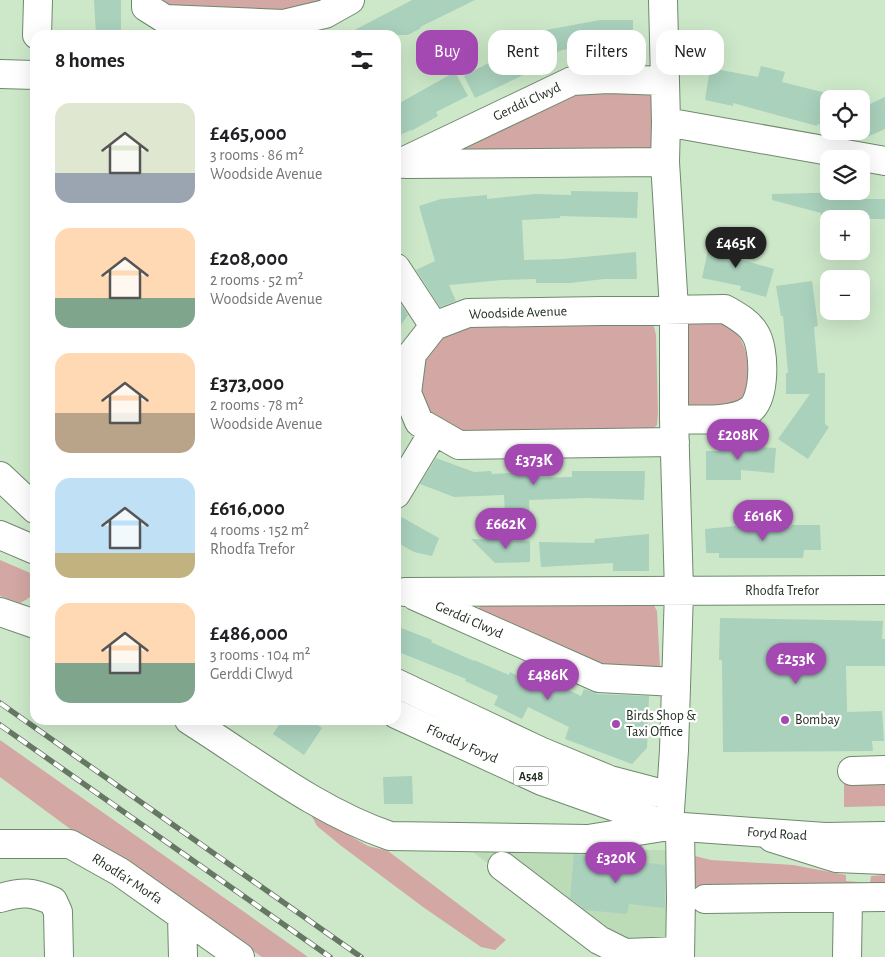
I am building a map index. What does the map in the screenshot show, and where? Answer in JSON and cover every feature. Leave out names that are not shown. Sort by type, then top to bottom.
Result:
[{"type":"street","points":[[38,0],[38,30]]},
{"type":"street","points":[[146,0],[146,7],[165,19],[283,24],[290,29],[325,14],[350,0]]},
{"type":"street","points":[[502,866],[599,940],[625,953],[680,954],[681,898],[671,796],[679,591],[674,309],[665,162],[663,0]]},
{"type":"street","points":[[0,74],[30,75]]},
{"type":"street","name":"Gerddi Clwyd","points":[[401,162],[572,81],[608,79],[665,81]]},
{"type":"street","points":[[666,122],[885,161]]},
{"type":"street","name":"Gerddi Clwyd","points":[[401,164],[665,162]]},
{"type":"street","points":[[401,276],[434,326]]},
{"type":"street","name":"Woodside Avenue","points":[[674,309],[725,310],[739,317],[755,333],[762,353],[763,368],[758,400],[752,410],[735,418],[675,430],[459,445],[419,422],[407,393],[412,354],[434,326],[468,313],[674,309]]},
{"type":"street","points":[[401,486],[434,431]]},
{"type":"street","points":[[0,476],[30,504]]},
{"type":"street","points":[[0,536],[30,548]]},
{"type":"street","name":"Gerddi Clwyd","points":[[401,590],[679,591]]},
{"type":"street","name":"Gerddi Clwyd","points":[[401,590],[599,678],[676,682]]},
{"type":"street","name":"Rhodfa Trefor","points":[[679,591],[885,590]]},
{"type":"street","points":[[0,612],[30,622]]},
{"type":"street","points":[[401,685],[540,751],[610,780],[671,796]]},
{"type":"street","name":"Ffordd y Foryd","points":[[401,716],[542,781],[674,826]]},
{"type":"street","points":[[197,725],[323,807],[371,830],[390,836],[588,839],[674,826]]},
{"type":"street","points":[[852,771],[885,770]]},
{"type":"street","name":"Foryd Road","points":[[674,826],[825,837],[885,836]]},
{"type":"street","points":[[755,832],[836,858],[885,860]]},
{"type":"street","name":"Rhodfa'r Morfa","points":[[0,844],[70,844],[120,872],[240,957]]},
{"type":"street","points":[[0,898],[16,893],[36,894],[53,901],[58,912],[59,957]]},
{"type":"street","points":[[847,957],[848,898]]},
{"type":"street","points":[[705,899],[885,898]]},
{"type":"street","points":[[182,916],[183,957]]},
{"type":"shaded area","points":[[163,0],[329,0],[276,14],[186,13]]},
{"type":"shaded area","points":[[580,89],[648,89],[654,98],[653,145],[647,150],[459,156],[459,144]]},
{"type":"shaded area","points":[[687,316],[716,321],[731,328],[738,335],[747,356],[749,369],[749,382],[741,402],[727,408],[686,409]]},
{"type":"shaded area","points":[[648,322],[654,327],[656,335],[658,414],[657,425],[651,431],[478,434],[455,430],[426,411],[419,394],[426,348],[460,325]]},
{"type":"shaded area","points":[[0,560],[30,573],[29,598],[20,603],[0,596]]},
{"type":"shaded area","points":[[642,600],[652,602],[657,611],[660,668],[587,664],[476,611],[482,604],[566,606]]},
{"type":"shaded area","points":[[0,740],[308,957],[262,957],[127,863],[73,831],[0,777]]},
{"type":"shaded area","points":[[844,782],[885,782],[885,806],[844,807]]},
{"type":"shaded area","points":[[310,813],[368,846],[388,851],[506,940],[495,950],[481,947],[423,907],[340,845],[317,826]]},
{"type":"shaded area","points":[[669,850],[693,957],[617,957],[471,851]]},
{"type":"shaded area","points":[[691,855],[711,860],[793,865],[846,875],[846,881],[870,883],[871,876],[885,875],[885,885],[691,886]]},
{"type":"building","points":[[94,0],[121,0],[121,30],[96,30]]},
{"type":"building","points":[[412,0],[475,0],[420,27],[408,35],[401,35],[401,30],[355,30]]},
{"type":"building","points":[[600,20],[633,20],[633,30],[567,30],[567,49],[557,52],[557,30],[546,30]]},
{"type":"building","points":[[488,63],[488,75],[523,75],[475,98],[464,76],[478,75],[478,69]]},
{"type":"building","points":[[761,66],[785,72],[782,82],[820,92],[820,125],[817,124],[817,126],[733,103],[733,106],[705,100],[709,75],[724,75],[724,71],[758,77]]},
{"type":"building","points":[[450,75],[457,75],[468,96],[436,112],[438,116],[401,135],[401,102]]},
{"type":"building","points":[[885,97],[885,129],[870,136],[870,104]]},
{"type":"building","points":[[571,191],[638,192],[637,218],[560,216],[560,218],[522,220],[524,260],[563,259],[636,252],[637,279],[604,279],[570,283],[536,283],[536,279],[502,280],[449,285],[456,301],[440,307],[416,270],[435,261],[419,206],[441,199],[487,195],[487,199],[535,194],[571,195]]},
{"type":"building","points":[[820,193],[820,200],[885,199],[885,219],[870,219],[870,210],[820,210],[820,213],[772,200],[772,194]]},
{"type":"building","points":[[742,242],[739,259],[774,269],[766,297],[740,290],[741,286],[702,278],[709,245]]},
{"type":"building","points":[[812,281],[818,326],[814,327],[818,373],[825,373],[825,424],[829,427],[808,459],[778,439],[810,394],[786,394],[786,373],[788,373],[783,316],[781,316],[776,286]]},
{"type":"building","points":[[401,304],[408,315],[401,325]]},
{"type":"building","points":[[719,443],[776,448],[774,473],[741,470],[741,480],[706,480],[706,451],[719,451]]},
{"type":"building","points":[[436,458],[474,472],[491,471],[492,474],[531,472],[531,478],[572,477],[572,471],[645,471],[644,500],[586,498],[529,500],[530,524],[505,515],[504,495],[454,497],[420,484]]},
{"type":"building","points":[[401,517],[439,538],[432,556],[414,552],[401,545]]},
{"type":"building","points":[[791,525],[820,525],[821,550],[804,550],[803,558],[719,558],[719,553],[706,553],[705,529],[736,526],[791,527]]},
{"type":"building","points":[[649,534],[649,571],[613,571],[613,563],[541,567],[539,542],[594,543],[595,539]]},
{"type":"building","points":[[471,539],[530,541],[530,562],[495,563]]},
{"type":"building","points":[[720,618],[883,621],[882,639],[885,639],[885,666],[846,666],[847,712],[882,711],[884,741],[872,741],[873,751],[723,752],[722,660],[719,660]]},
{"type":"building","points":[[401,628],[432,640],[431,642],[474,661],[509,675],[510,672],[546,689],[549,681],[581,696],[584,689],[598,694],[649,696],[647,748],[632,764],[565,739],[569,727],[528,707],[522,719],[494,705],[498,696],[465,681],[466,679],[401,653]]},
{"type":"building","points":[[279,725],[318,725],[322,728],[304,755],[273,734]]},
{"type":"building","points":[[412,776],[413,804],[384,804],[383,777]]},
{"type":"building","points":[[574,854],[665,865],[665,908],[629,904],[627,914],[585,910],[570,898]]},
{"type":"railway","points":[[0,703],[30,724]]},
{"type":"railway","points":[[0,725],[330,957]]},
{"type":"railway","points":[[31,725],[361,957]]},
{"type":"place","name":"Bombay","points":[[785,720]]},
{"type":"place","name":"Birds Shop & Taxi Office","points":[[616,724]]}]
